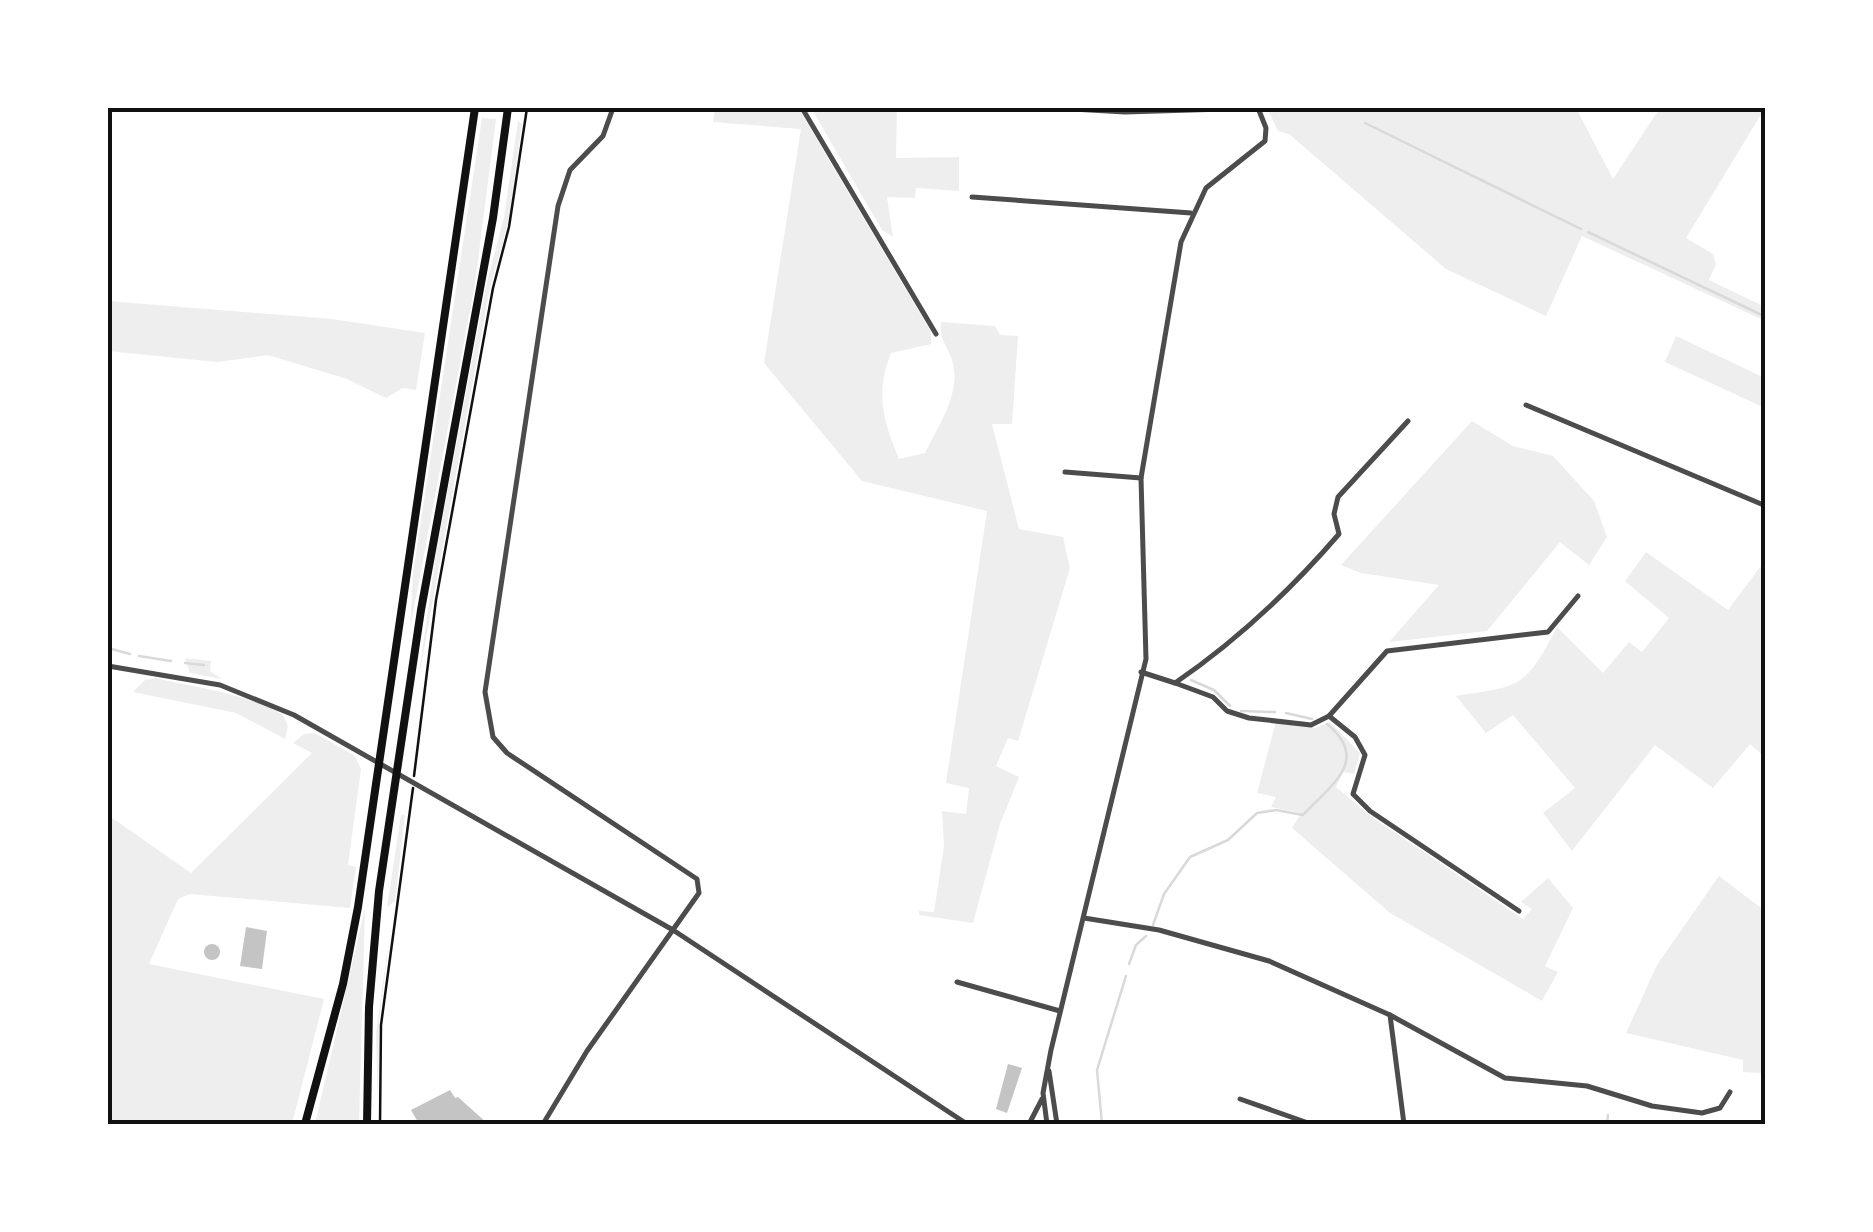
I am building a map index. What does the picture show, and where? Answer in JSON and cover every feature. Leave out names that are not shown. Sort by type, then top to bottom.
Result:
[{"type":"main road","points":[[305,1124],[344,984],[475,108]]},
{"type":"main road","points":[[367,1124],[372,952],[397,774],[508,108]]},
{"type":"street","points":[[543,1124],[587,1051],[699,893],[697,879],[507,752],[493,737],[485,692],[558,206],[570,170],[603,136],[613,108]]},
{"type":"street","points":[[802,108],[936,334]]},
{"type":"street","points":[[1030,1124],[1043,1097],[1141,672],[1148,621],[1139,512],[1142,478],[1180,242],[1190,213],[1206,188],[1265,141],[1266,128],[1258,108],[1125,112],[1055,108]]},
{"type":"street","points":[[972,197],[1190,213]]},
{"type":"street","points":[[1526,405],[1766,506]]},
{"type":"street","points":[[1176,683],[1227,648],[1290,590],[1339,534],[1334,514],[1338,497],[1408,421]]},
{"type":"street","points":[[1066,472],[1142,478]]},
{"type":"street","points":[[1141,672],[1213,697],[1227,711],[1250,718],[1311,725],[1329,716],[1387,652],[1548,632],[1578,596]]},
{"type":"street","points":[[108,666],[192,678],[249,694],[673,930],[967,1124]]},
{"type":"street","points":[[1329,716],[1355,737],[1365,755],[1354,794],[1370,812],[1519,911]]},
{"type":"street","points":[[1084,918],[1235,948],[1390,1015],[1505,1078],[1587,1086],[1652,1106],[1702,1112],[1720,1108],[1730,1092]]},
{"type":"street","points":[[957,982],[1060,1011]]},
{"type":"street","points":[[1390,1015],[1404,1124]]},
{"type":"street","points":[[1048,1063],[1053,1123]]},
{"type":"street","points":[[1043,1097],[1053,1123]]},
{"type":"street","points":[[1240,1098],[1311,1124]]},
{"type":"path","points":[[414,780],[436,600],[493,288],[510,228],[527,108]]},
{"type":"path","points":[[380,1124],[380,1031],[412,793]]},
{"type":"shaded area","points":[[715,108],[800,111],[931,332],[931,344],[891,353],[886,367],[883,407],[899,459],[925,453],[952,396],[954,372],[942,338],[941,322],[995,326],[1000,335],[1018,336],[1012,424],[992,424],[1019,529],[1063,537],[1070,568],[1018,741],[1008,738],[996,766],[1019,777],[1000,824],[973,923],[919,915],[919,911],[934,912],[944,846],[942,811],[966,814],[969,788],[946,783],[987,511],[862,481],[764,363],[801,129],[713,122]]},
{"type":"shaded area","points":[[811,108],[897,108],[896,158],[959,157],[959,191],[916,188],[915,198],[887,197],[893,237],[882,230]]},
{"type":"shaded area","points":[[1267,108],[1576,108],[1613,179],[1660,108],[1765,108],[1686,238],[1713,254],[1716,264],[1709,280],[1765,307],[1765,321],[1582,236],[1546,316],[1446,269],[1289,134],[1278,131]]},
{"type":"shaded area","points":[[482,118],[496,119],[475,284],[410,629],[413,573]]},
{"type":"shaded area","points":[[518,121],[522,124],[508,224],[490,288],[417,688],[436,553],[486,286],[504,217]]},
{"type":"shaded area","points":[[108,301],[332,319],[425,333],[416,390],[403,388],[386,398],[347,379],[268,355],[217,362],[108,351]]},
{"type":"shaded area","points":[[1676,336],[1765,378],[1765,408],[1665,362]]},
{"type":"shaded area","points":[[1472,421],[1513,446],[1553,456],[1594,501],[1607,537],[1589,565],[1560,542],[1487,631],[1389,642],[1439,585],[1361,573],[1341,565]]},
{"type":"shaded area","points":[[1646,552],[1728,610],[1760,567],[1765,570],[1765,757],[1750,744],[1713,788],[1655,745],[1572,851],[1543,813],[1575,788],[1513,715],[1486,733],[1456,696],[1495,690],[1519,681],[1537,662],[1557,627],[1603,673],[1629,642],[1642,652],[1669,618],[1625,581]]},
{"type":"shaded area","points":[[185,658],[211,661],[210,671],[222,679],[190,673]]},
{"type":"shaded area","points":[[156,678],[268,707],[283,715],[288,726],[285,739],[236,713],[133,692],[145,680]]},
{"type":"shaded area","points":[[1276,721],[1315,728],[1330,722],[1360,753],[1354,774],[1343,772],[1336,787],[1372,817],[1523,919],[1532,909],[1521,902],[1548,878],[1573,908],[1545,966],[1558,972],[1542,1001],[1390,913],[1292,828],[1301,813],[1271,807],[1276,797],[1257,793]]},
{"type":"shaded area","points":[[315,733],[355,756],[361,769],[348,865],[356,867],[350,908],[190,894],[178,899],[149,964],[324,999],[292,1124],[108,1124],[108,815],[191,873],[312,753],[293,743],[304,734]]},
{"type":"shaded area","points":[[401,815],[405,815],[395,901],[387,907]]},
{"type":"shaded area","points":[[1719,876],[1765,911],[1765,1073],[1743,1072],[1743,1060],[1626,1033],[1657,965]]},
{"type":"shaded area","points":[[365,908],[359,1124],[315,1124]]},
{"type":"shaded area","points":[[392,918],[379,1021],[378,1111],[376,1033]]},
{"type":"building","points":[[246,927],[267,931],[262,969],[240,966]]},
{"type":"building","points":[[212,944],[220,952],[212,960],[204,952]]},
{"type":"building","points":[[1008,1064],[1022,1068],[1007,1113],[996,1109]]},
{"type":"building","points":[[450,1090],[488,1124],[419,1124],[411,1110]]},
{"type":"waterway","points":[[1365,123],[1581,229]]},
{"type":"waterway","points":[[1588,232],[1766,317]]},
{"type":"waterway","points":[[108,648],[130,654]]},
{"type":"waterway","points":[[139,656],[171,661]]},
{"type":"waterway","points":[[185,663],[204,665]]},
{"type":"waterway","points":[[1191,680],[1214,690],[1230,706]]},
{"type":"waterway","points":[[1241,711],[1275,712]]},
{"type":"waterway","points":[[1286,713],[1312,719]]},
{"type":"waterway","points":[[1153,925],[1164,894],[1190,857],[1228,840],[1257,813],[1276,810],[1303,815],[1334,783],[1346,761],[1346,749],[1327,724]]},
{"type":"waterway","points":[[1129,964],[1136,945],[1146,936]]},
{"type":"waterway","points":[[1102,1124],[1097,1070],[1126,976]]},
{"type":"waterway","points":[[1607,1124],[1608,1115]]}]
